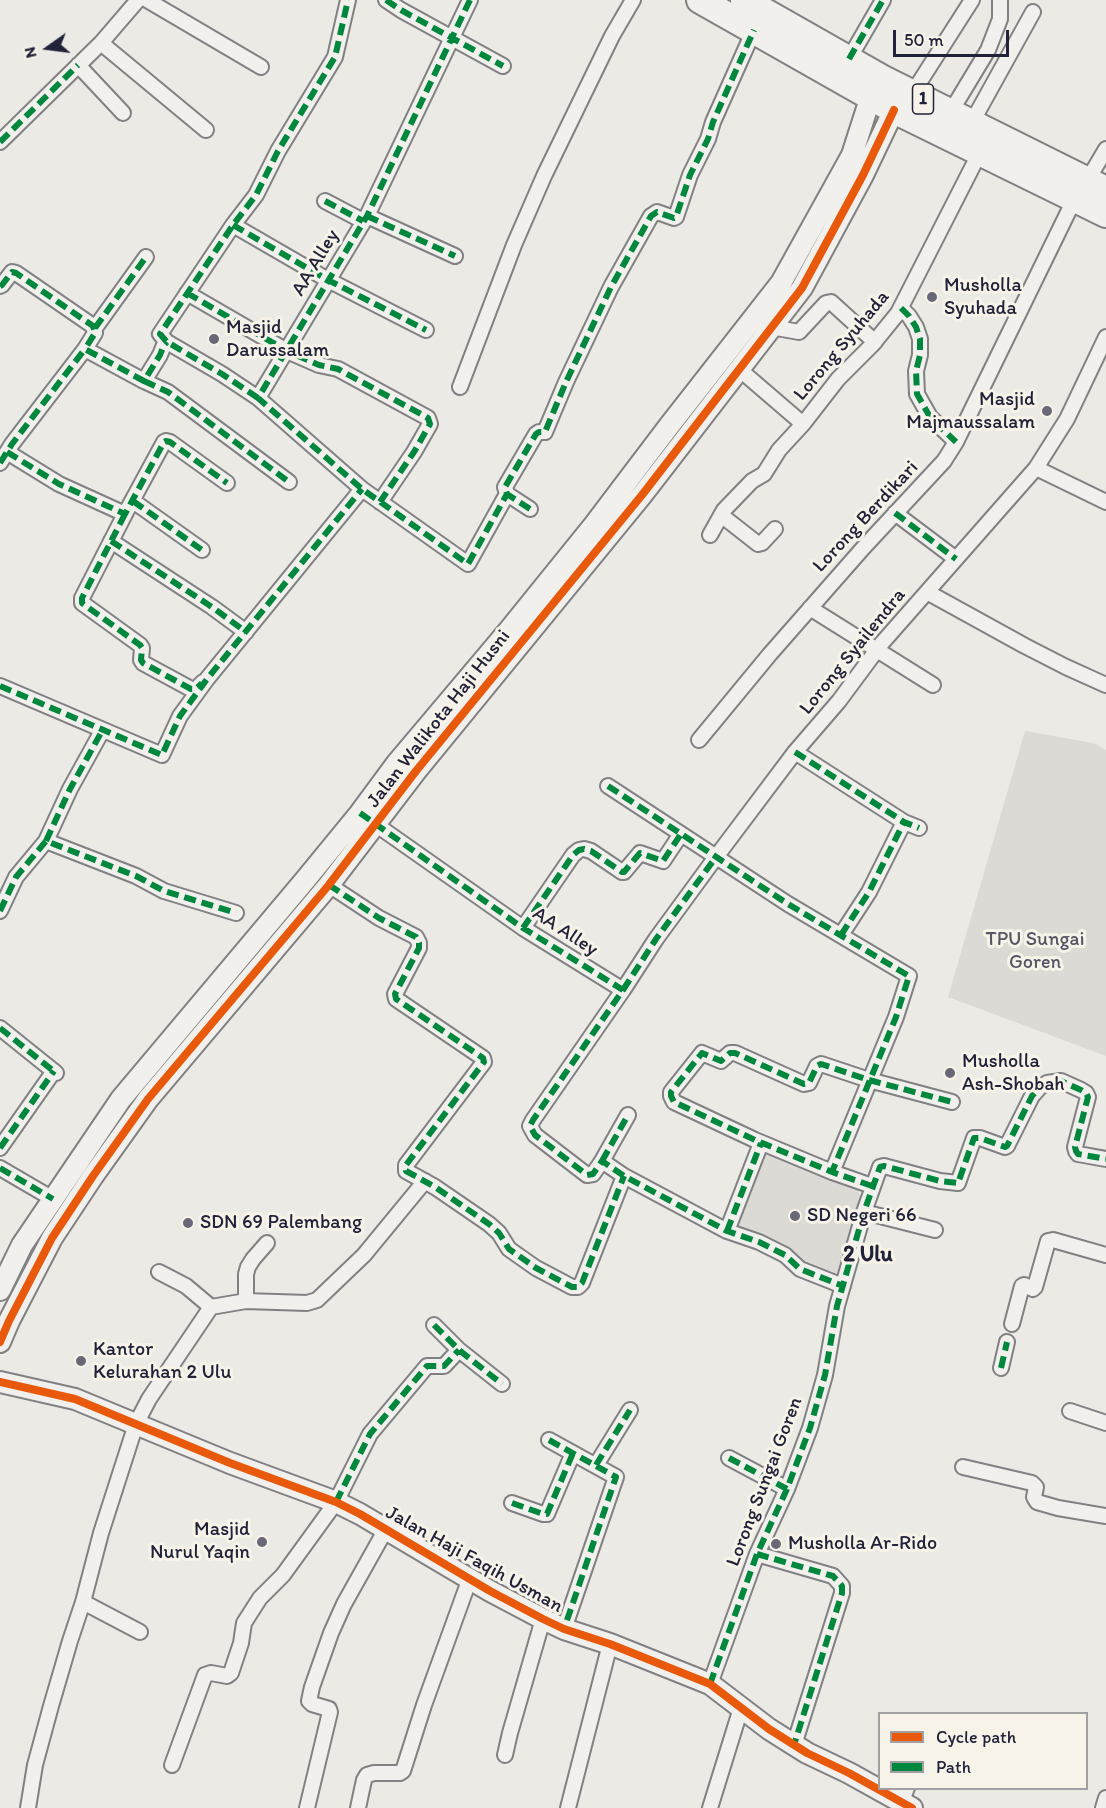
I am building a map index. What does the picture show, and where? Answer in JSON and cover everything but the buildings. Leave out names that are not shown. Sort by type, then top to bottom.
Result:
[{"type":"highway","name":"1","points":[[699,0],[871,96],[903,102],[961,119],[1089,190],[1106,214]]},
{"type":"highway","name":"1","points":[[744,0],[849,59],[903,102],[980,152],[1089,190]]},
{"type":"street","points":[[0,142],[101,43],[138,0]]},
{"type":"street","points":[[147,0],[261,67]]},
{"type":"street","points":[[348,0],[334,57],[278,151],[256,195],[233,225],[160,334],[167,342],[258,398],[362,489],[468,564],[507,494]]},
{"type":"street","points":[[387,0],[503,66]]},
{"type":"street","name":"AA Alley","points":[[258,398],[365,219],[470,0]]},
{"type":"street","points":[[460,387],[514,245],[544,176],[612,36],[633,0]]},
{"type":"street","points":[[849,59],[883,0]]},
{"type":"street","points":[[903,102],[972,0]]},
{"type":"street","points":[[961,119],[1000,20],[1000,0]]},
{"type":"street","points":[[961,119],[1033,12]]},
{"type":"street","points":[[530,509],[507,494],[505,487],[537,432],[545,432],[566,381],[611,287],[651,216],[657,212],[676,217],[690,175],[708,139],[713,122],[754,30]]},
{"type":"street","points":[[101,43],[206,130]]},
{"type":"street","points":[[78,65],[123,113]]},
{"type":"street","name":"Jalan Walikota Haji Husni","points":[[0,1342],[52,1238],[148,1099],[329,885],[368,819],[397,763],[587,534],[782,283],[852,155],[871,96]]},
{"type":"street","name":"Jalan Walikota Haji Husni","points":[[0,1290],[22,1245],[121,1099],[368,819],[417,771],[517,646],[593,557],[802,288],[903,102]]},
{"type":"street","name":"Lorong Berdikari","points":[[699,740],[810,608],[944,462],[1089,190],[1106,149]]},
{"type":"street","name":"Lorong Syuhada","points":[[739,369],[803,424],[838,379],[875,342],[901,308],[980,152]]},
{"type":"street","points":[[325,201],[455,256]]},
{"type":"street","points":[[233,225],[328,280],[426,330]]},
{"type":"street","points":[[125,514],[59,484],[5,449],[85,349],[95,333],[95,328],[146,257]]},
{"type":"street","points":[[0,286],[12,272],[16,273],[95,328]]},
{"type":"street","points":[[187,293],[287,351],[319,365],[338,369],[428,418],[430,421],[414,452],[380,502]]},
{"type":"street","points":[[771,327],[799,332],[826,303],[831,302],[875,342]]},
{"type":"street","points":[[901,308],[916,327],[920,339],[920,355],[916,371],[917,394],[930,417],[956,442]]},
{"type":"street","name":"Lorong Syailendra","points":[[623,990],[656,939],[795,752],[839,701],[876,651],[1036,468],[1066,419],[1106,337]]},
{"type":"street","points":[[144,381],[167,342]]},
{"type":"street","points":[[85,349],[168,392],[289,483]]},
{"type":"street","points":[[710,535],[721,515],[752,481],[765,472],[779,450],[803,424]]},
{"type":"street","points":[[207,679],[196,689],[191,689],[143,663],[140,645],[82,603],[82,598],[164,442],[170,442],[227,483]]},
{"type":"street","points":[[1036,468],[1106,502]]},
{"type":"street","points":[[0,686],[162,755],[180,716],[207,679],[362,489]]},
{"type":"street","points":[[133,501],[202,550]]},
{"type":"street","points":[[895,513],[956,559]]},
{"type":"street","points":[[721,515],[758,544],[762,543],[775,529]]},
{"type":"street","points":[[111,542],[212,607],[246,632]]},
{"type":"street","points":[[927,592],[1025,646],[1106,685]]},
{"type":"street","points":[[810,608],[933,685]]},
{"type":"street","points":[[0,911],[16,877],[46,841],[70,789],[102,731]]},
{"type":"street","points":[[795,752],[904,822],[919,828]]},
{"type":"street","points":[[609,786],[788,904],[910,977],[832,1172]]},
{"type":"street","name":"AA Alley","points":[[368,819],[523,928],[623,990]]},
{"type":"street","points":[[841,935],[869,892],[904,822]]},
{"type":"street","points":[[523,928],[573,855],[579,850],[591,851],[624,872],[640,853],[663,861],[681,834]]},
{"type":"street","points":[[46,841],[136,876],[164,891],[236,913]]},
{"type":"street","points":[[329,885],[379,918],[416,938],[419,948],[395,994],[396,999],[483,1058],[484,1062],[405,1166],[406,1171],[489,1224],[499,1233],[509,1249],[536,1268],[572,1287],[578,1287],[582,1283],[624,1176]]},
{"type":"street","points":[[623,990],[531,1126],[535,1135],[587,1175],[592,1174],[602,1161],[628,1115]]},
{"type":"street","points":[[0,1028],[55,1072],[0,1148]]},
{"type":"street","points":[[952,1102],[819,1064],[809,1083],[806,1084],[735,1053],[730,1053],[721,1061],[702,1053],[671,1092],[674,1102],[761,1143],[872,1186],[882,1166],[958,1183],[974,1138],[1008,1146],[1032,1096],[1040,1086],[1061,1081],[1088,1094],[1075,1147],[1076,1151],[1078,1154],[1106,1158]]},
{"type":"street","points":[[727,1231],[761,1143]]},
{"type":"street","points":[[602,1161],[624,1176],[727,1231],[759,1242],[785,1255],[800,1269],[843,1286]]},
{"type":"street","points":[[0,1168],[53,1199]]},
{"type":"street","points":[[28,1808],[35,1765],[83,1602],[100,1533],[136,1424],[149,1399],[211,1307],[246,1301],[307,1303],[317,1300],[364,1255],[425,1181]]},
{"type":"street","name":"Lorong Sungai Goren","points":[[710,1684],[757,1554],[787,1489],[810,1428],[825,1374],[837,1306],[872,1186]]},
{"type":"street","points":[[864,1212],[935,1230]]},
{"type":"street","points":[[1012,1324],[1022,1286],[1035,1287],[1048,1240],[1106,1255]]},
{"type":"street","points":[[246,1301],[248,1267],[267,1243]]},
{"type":"street","points":[[159,1272],[186,1286],[211,1307]]},
{"type":"street","points":[[434,1325],[459,1350],[502,1384]]},
{"type":"street","points":[[1001,1368],[1007,1342]]},
{"type":"street","points":[[172,1764],[205,1675],[214,1673],[227,1676],[231,1673],[242,1643],[244,1623],[260,1598],[283,1575],[336,1502],[370,1434],[427,1365],[444,1366],[459,1350]]},
{"type":"street","name":"Jalan Haji Faqih Usman","points":[[0,1382],[75,1399],[230,1463],[336,1502],[543,1619],[710,1684],[801,1749],[878,1786]]},
{"type":"street","points":[[596,1465],[630,1410]]},
{"type":"street","points":[[1070,1411],[1106,1423]]},
{"type":"street","points":[[549,1440],[612,1474],[616,1479],[571,1631]]},
{"type":"street","points":[[512,1503],[547,1514],[573,1453]]},
{"type":"street","points":[[729,1458],[787,1489]]},
{"type":"street","points":[[963,1467],[1032,1483],[1036,1488],[1034,1497],[1037,1502],[1106,1516]]},
{"type":"street","points":[[307,1808],[330,1712],[329,1709],[309,1701],[312,1687],[344,1604],[386,1529]]},
{"type":"street","points":[[757,1554],[833,1576],[842,1586],[801,1749]]},
{"type":"street","points":[[358,1808],[366,1775],[402,1773],[403,1771],[424,1705],[470,1578]]},
{"type":"street","points":[[83,1602],[140,1632]]},
{"type":"street","points":[[505,1755],[543,1619]]},
{"type":"street","points":[[568,1808],[609,1644]]},
{"type":"street","points":[[710,1808],[741,1708]]},
{"type":"street","name":"Jalan Haji Faqih Usman","points":[[886,1790],[907,1800]]},
{"type":"street","points":[[1103,1808],[1106,1798]]},
{"type":"shaded area","name":"SD Negeri 66","points":[[760,1147],[855,1182],[864,1206],[838,1278],[725,1225]]},
{"type":"green space","name":"TPU Sungai Goren","points":[[1025,731],[1093,743],[1106,750],[1106,1056],[948,997]]},
{"type":"marked path","points":[[258,398],[167,342],[160,334],[233,225],[256,195],[278,151],[335,57],[348,0]]},
{"type":"marked path","points":[[386,0],[503,66]]},
{"type":"marked path","points":[[470,0],[367,216],[258,398],[362,489],[468,564],[507,494]]},
{"type":"marked path","points":[[849,59],[883,0]]},
{"type":"marked path","points":[[530,509],[507,494],[505,487],[536,434],[545,432],[611,287],[651,216],[657,212],[676,217],[690,175],[708,139],[713,122],[754,30]]},
{"type":"marked path","points":[[0,142],[78,65]]},
{"type":"marked path","points":[[325,201],[363,221]]},
{"type":"marked path","points":[[367,216],[455,256]]},
{"type":"marked path","points":[[233,225],[328,280],[426,330]]},
{"type":"marked path","points":[[95,328],[146,257]]},
{"type":"marked path","points":[[0,286],[12,272],[16,273],[93,326],[95,333],[85,349],[144,381],[167,342]]},
{"type":"marked path","points":[[187,293],[287,351],[319,365],[338,369],[428,418],[430,424],[380,502]]},
{"type":"marked path","points":[[901,308],[916,327],[920,339],[920,355],[916,371],[917,394],[930,417],[956,442]]},
{"type":"marked path","points":[[0,463],[85,349]]},
{"type":"marked path","points":[[144,381],[168,392],[289,482]]},
{"type":"marked path","points":[[7,452],[59,484],[125,514],[166,441],[227,483]]},
{"type":"marked path","points":[[0,686],[162,755],[180,716],[207,679],[362,489]]},
{"type":"marked path","points":[[133,501],[202,550]]},
{"type":"marked path","points":[[895,513],[956,559]]},
{"type":"marked path","points":[[125,514],[82,598],[82,603],[140,645],[143,663],[191,689],[196,689],[202,683]]},
{"type":"marked path","points":[[111,541],[246,632]]},
{"type":"marked path","points":[[46,841],[70,789],[102,731]]},
{"type":"marked path","points":[[795,752],[904,822],[919,828]]},
{"type":"marked path","points":[[608,786],[788,904],[909,976],[896,1017],[832,1172]]},
{"type":"marked path","points":[[360,813],[523,928],[623,990],[533,1120],[530,1126],[535,1135],[587,1175],[593,1174],[602,1161],[624,1176],[727,1231],[759,1242],[785,1255],[800,1269],[843,1286]]},
{"type":"marked path","points":[[841,935],[869,892],[904,822]]},
{"type":"marked path","points":[[523,928],[573,855],[579,850],[591,851],[624,872],[640,853],[663,861],[681,834]]},
{"type":"marked path","points":[[0,911],[16,877],[46,841],[136,876],[164,891],[236,913]]},
{"type":"marked path","points":[[623,990],[656,939],[716,857]]},
{"type":"marked path","points":[[329,885],[379,918],[416,937],[419,948],[395,994],[396,999],[483,1058],[484,1062],[406,1165],[406,1171],[435,1187],[489,1224],[499,1233],[509,1249],[536,1268],[572,1287],[578,1287],[582,1283],[624,1176]]},
{"type":"marked path","points":[[0,1028],[56,1073]]},
{"type":"marked path","points":[[872,1186],[755,1140],[674,1102],[671,1092],[702,1053],[721,1061],[730,1053],[735,1053],[804,1084],[809,1083],[817,1066],[821,1064],[869,1080],[952,1102]]},
{"type":"marked path","points":[[0,1148],[54,1071]]},
{"type":"marked path","points":[[710,1684],[757,1554],[787,1489],[810,1428],[825,1375],[837,1306],[864,1212],[880,1167],[958,1183],[974,1138],[1007,1146],[1032,1096],[1047,1083],[1061,1081],[1081,1090],[1088,1097],[1075,1147],[1076,1151],[1078,1154],[1106,1159]]},
{"type":"marked path","points":[[602,1161],[628,1115]]},
{"type":"marked path","points":[[727,1231],[761,1143]]},
{"type":"marked path","points":[[0,1168],[53,1199]]},
{"type":"marked path","points":[[434,1325],[459,1350],[502,1384]]},
{"type":"marked path","points":[[1001,1368],[1007,1342]]},
{"type":"marked path","points":[[336,1502],[370,1434],[427,1366],[444,1366],[459,1350]]},
{"type":"marked path","points":[[596,1465],[630,1410]]},
{"type":"marked path","points":[[549,1440],[616,1477],[564,1629]]},
{"type":"marked path","points":[[512,1503],[547,1514],[573,1453]]},
{"type":"marked path","points":[[729,1458],[787,1489]]},
{"type":"marked path","points":[[757,1554],[833,1576],[842,1586],[842,1593],[794,1745]]},
{"type":"cycle path","points":[[0,1342],[52,1238],[148,1099],[328,886],[416,771],[642,495],[802,288],[863,175],[894,110]]},
{"type":"cycle path","points":[[0,1382],[75,1399],[230,1463],[336,1502],[543,1619],[710,1684],[769,1729],[807,1753],[878,1789]]},
{"type":"cycle path","points":[[880,1790],[912,1808]]},
{"type":"place","name":"Musholla Syuhada","points":[[932,297]]},
{"type":"place","name":"Masjid Darussalam","points":[[214,339]]},
{"type":"place","name":"Masjid Majmaussalam","points":[[1047,411]]},
{"type":"place","name":"Musholla Ash-Shobah","points":[[950,1073]]},
{"type":"place","name":"SD Negeri 66","points":[[795,1216]]},
{"type":"place","name":"SDN 69 Palembang","points":[[188,1223]]},
{"type":"place","name":"Kantor Kelurahan 2 Ulu","points":[[81,1361]]},
{"type":"place","name":"Masjid Nurul Yaqin","points":[[262,1542]]},
{"type":"place","name":"Musholla Ar-Rido","points":[[776,1544]]},
{"type":"district","name":"2 Ulu","points":[[868,1255]]}]
